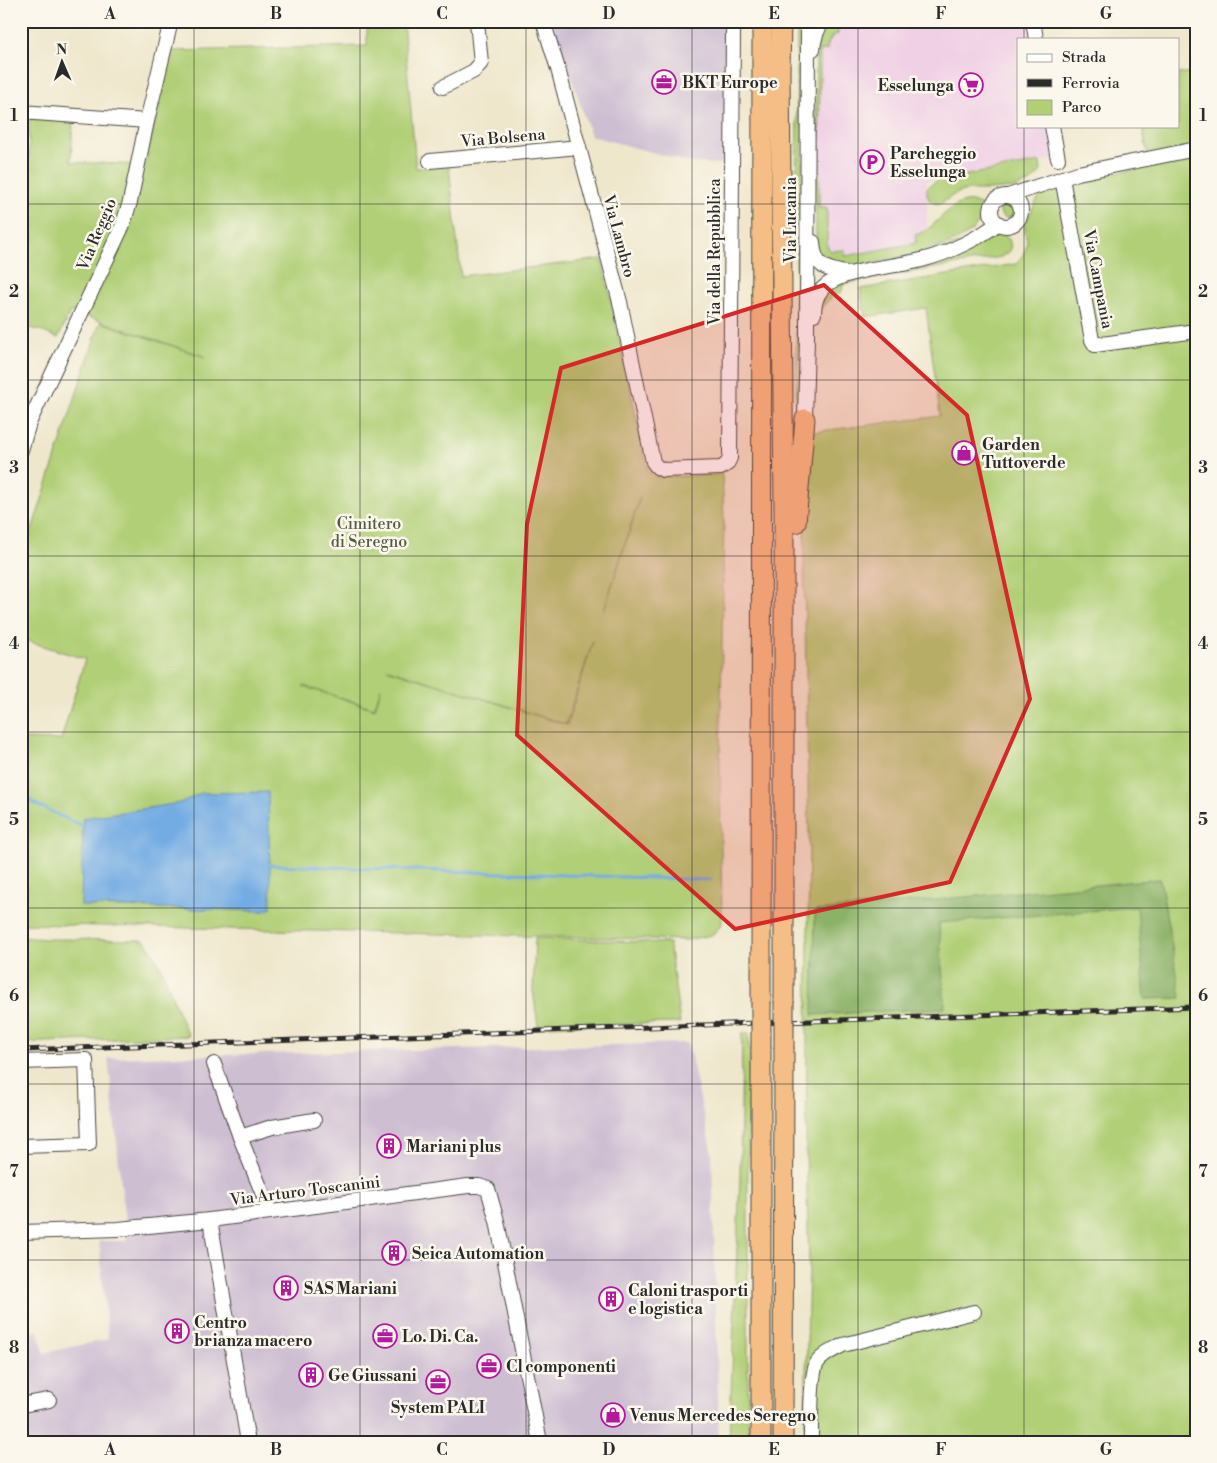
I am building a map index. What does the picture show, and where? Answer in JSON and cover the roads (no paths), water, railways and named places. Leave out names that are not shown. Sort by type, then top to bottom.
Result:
[{"type":"highway","points":[[757,21],[762,43]]},
{"type":"highway","points":[[761,1442],[762,21]]},
{"type":"highway","points":[[781,21],[784,512],[783,1442]]},
{"type":"highway","points":[[784,693],[786,676],[795,645],[797,509],[805,419]]},
{"type":"street","name":"Via Reggio","points":[[21,450],[29,423],[27,412],[122,227],[130,202],[171,21]]},
{"type":"street","points":[[443,87],[474,71],[481,63],[477,21]]},
{"type":"street","name":"Via Lambro","points":[[543,21],[558,69],[620,302],[653,462]]},
{"type":"street","name":"Via Lucania","points":[[805,419],[808,21]]},
{"type":"street","points":[[823,21],[814,39],[812,54],[813,103],[808,125],[813,154],[813,245],[815,258],[820,265],[850,274]]},
{"type":"street","points":[[1033,21],[1036,38]]},
{"type":"street","name":"Via della Repubblica","points":[[653,462],[663,470],[721,468],[727,464],[730,458],[733,32]]},
{"type":"street","points":[[21,112],[147,121]]},
{"type":"street","points":[[1052,128],[1058,159]]},
{"type":"street","name":"Via Bolsena","points":[[430,161],[579,147]]},
{"type":"street","points":[[805,419],[812,386],[814,309],[816,299],[821,290],[828,284],[850,274],[913,263],[958,247],[991,228],[995,218],[993,204],[1003,196],[1078,173],[1196,149]]},
{"type":"street","points":[[995,218],[1001,225],[1009,225],[1016,221],[1033,196],[1062,178]]},
{"type":"street","name":"Via Campania","points":[[1062,178],[1092,340],[1095,345],[1196,331]]},
{"type":"street","points":[[1008,196],[1018,203],[1020,215]]},
{"type":"street","points":[[21,1062],[86,1060],[89,1144],[21,1146]]},
{"type":"street","points":[[214,1064],[240,1137],[270,1212]]},
{"type":"street","points":[[240,1137],[272,1127],[314,1120]]},
{"type":"street","name":"Via Arturo Toscanini","points":[[21,1232],[118,1229],[210,1220],[468,1186],[488,1189],[497,1221],[540,1442]]},
{"type":"street","points":[[210,1220],[248,1442]]},
{"type":"street","points":[[811,1442],[813,1375],[817,1363],[827,1353],[843,1345],[974,1312]]},
{"type":"street","points":[[21,1406],[49,1400]]},
{"type":"water","points":[[268,792],[271,908],[264,911],[81,906],[83,818],[180,803],[201,793]]},
{"type":"waterway","points":[[21,795],[37,805],[82,826]]},
{"type":"waterway","points":[[270,865],[711,880]]},
{"type":"railway","points":[[21,1050],[1196,1007]]},
{"type":"place","name":"BKT Europe","points":[[664,82]]},
{"type":"place","name":"Esselunga","points":[[971,85]]},
{"type":"place","name":"Parcheggio Esselunga","points":[[872,162]]},
{"type":"place","name":"Garden Tuttoverde","points":[[964,453]]},
{"type":"place","name":"Mariani plus","points":[[389,1146]]},
{"type":"place","name":"Seica Automation","points":[[394,1253]]},
{"type":"place","name":"SAS Mariani","points":[[286,1288]]},
{"type":"place","name":"Caloni trasporti e logistica","points":[[611,1299]]},
{"type":"place","name":"Centro brianza macero","points":[[177,1331]]},
{"type":"place","name":"Lo. Di. Ca.","points":[[385,1336]]},
{"type":"place","name":"Cl componenti","points":[[489,1366]]},
{"type":"place","name":"Ge Giussani","points":[[311,1375]]},
{"type":"place","name":"System PALI","points":[[438,1382]]},
{"type":"place","name":"Venus Mercedes Seregno","points":[[613,1415]]},
{"type":"park label","name":"Cimitero di Seregno","points":[[369,532]]}]
